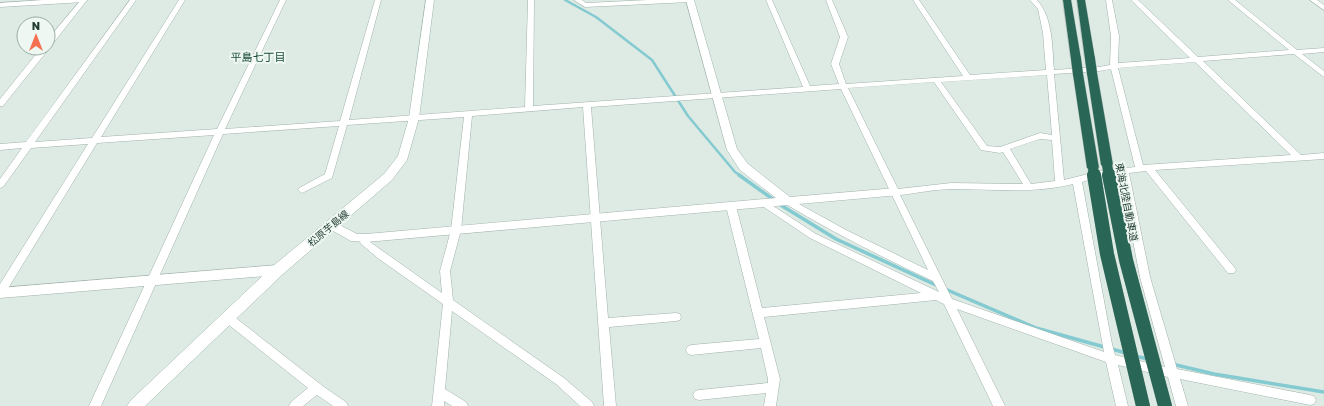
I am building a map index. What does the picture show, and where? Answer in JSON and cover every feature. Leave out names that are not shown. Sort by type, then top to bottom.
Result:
[{"type":"highway","points":[[1067,0],[1107,254],[1143,406]]},
{"type":"highway","name":"東海北陸自動車道","points":[[1082,0],[1107,165],[1127,267],[1165,406]]},
{"type":"main road","name":"松原芋島線","points":[[135,406],[278,270],[392,172],[403,157],[408,146],[414,118],[430,0]]},
{"type":"street","points":[[0,5],[84,0]]},
{"type":"street","points":[[56,34],[84,0]]},
{"type":"street","points":[[0,185],[133,0]]},
{"type":"street","points":[[0,292],[182,0]]},
{"type":"street","points":[[95,406],[220,131],[283,0]]},
{"type":"street","points":[[302,190],[329,176],[378,0]]},
{"type":"street","points":[[529,109],[531,0]]},
{"type":"street","points":[[579,1],[585,5],[690,0],[732,150],[744,167],[776,202],[814,236],[944,297],[1109,352],[1310,400]]},
{"type":"street","points":[[769,0],[807,88]]},
{"type":"street","points":[[829,0],[844,37],[835,64],[843,86],[939,281],[944,297],[999,406]]},
{"type":"street","points":[[916,0],[968,78]]},
{"type":"street","points":[[1033,0],[1041,9],[1047,33],[1060,184]]},
{"type":"street","points":[[1109,0],[1115,36],[1114,66],[1144,168],[1231,270]]},
{"type":"street","points":[[1134,0],[1299,158]]},
{"type":"street","points":[[1230,0],[1324,75]]},
{"type":"street","points":[[1313,0],[1324,8]]},
{"type":"street","points":[[0,147],[414,118],[677,97],[1099,69],[1114,66],[1324,50]]},
{"type":"street","points":[[0,104],[39,56]]},
{"type":"street","points":[[936,80],[984,148],[1000,150],[1040,136],[1056,138]]},
{"type":"street","points":[[588,104],[610,406]]},
{"type":"street","points":[[438,406],[448,303],[446,271],[456,230],[468,114]]},
{"type":"street","points":[[1006,148],[1029,187]]},
{"type":"street","points":[[332,225],[355,238],[366,238],[951,186],[1029,187],[1060,184],[1144,168],[1324,156]]},
{"type":"street","points":[[1124,171],[1145,277],[1182,406]]},
{"type":"street","points":[[1077,180],[1109,352],[1122,406]]},
{"type":"street","points":[[776,202],[818,220],[872,249],[939,281]]},
{"type":"street","points":[[731,206],[774,379],[770,406]]},
{"type":"street","points":[[366,238],[365,243],[382,256],[560,381],[588,406]]},
{"type":"street","points":[[0,292],[278,270]]},
{"type":"street","points":[[758,313],[944,297]]},
{"type":"street","points":[[604,323],[676,317]]},
{"type":"street","points":[[228,318],[342,406]]},
{"type":"street","points":[[691,350],[765,343]]},
{"type":"street","points":[[699,395],[773,387]]},
{"type":"street","points":[[295,406],[317,388]]},
{"type":"street","points":[[439,391],[462,406]]},
{"type":"waterway","points":[[565,0],[596,17],[652,60],[688,116],[735,172],[741,176]]},
{"type":"waterway","points":[[739,175],[774,200]]},
{"type":"waterway","points":[[779,204],[836,239],[938,286]]},
{"type":"waterway","points":[[945,289],[1036,328],[1126,353]]},
{"type":"waterway","points":[[1135,356],[1148,359]]},
{"type":"waterway","points":[[1172,364],[1214,374],[1324,392]]},
{"type":"district","name":"平島七丁目","points":[[258,57]]}]
